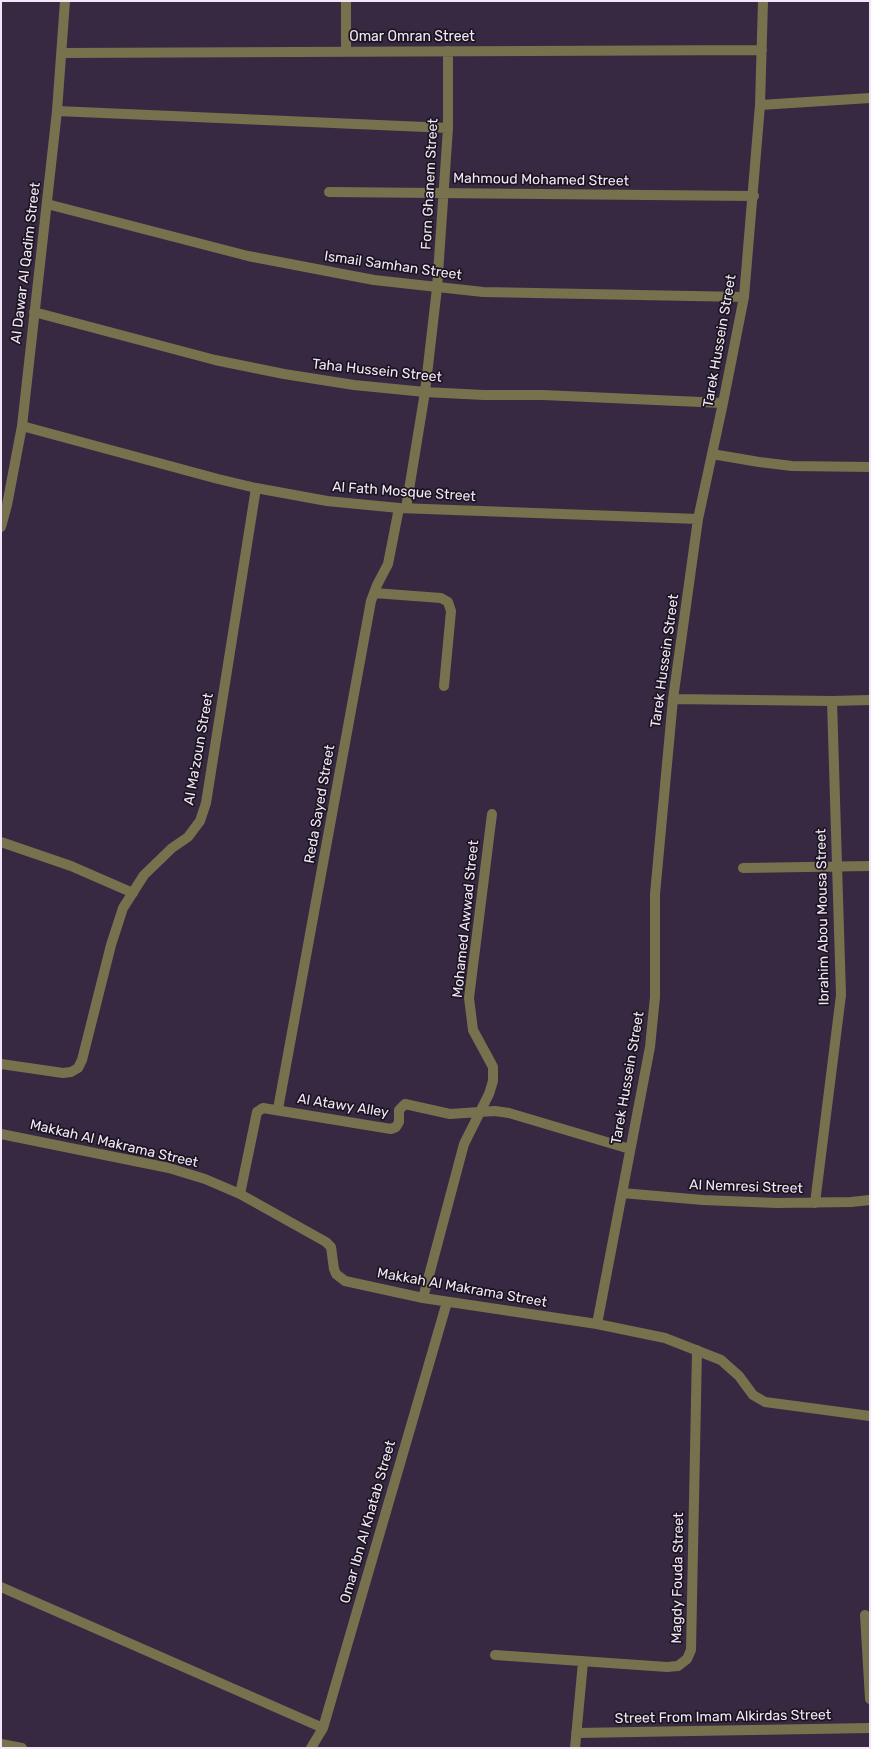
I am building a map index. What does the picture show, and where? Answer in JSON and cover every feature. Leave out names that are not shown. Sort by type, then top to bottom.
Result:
[{"type":"street","name":"Al Dawar Al Qadim Street","points":[[1,527],[4,504],[22,426],[57,111],[65,1]]},
{"type":"street","points":[[346,1],[346,51]]},
{"type":"street","name":"Tarek Hussein Street","points":[[597,1324],[641,1096],[652,1026],[655,997],[655,894],[673,699],[698,519],[744,297],[754,196],[760,105],[763,1]]},
{"type":"street","name":"Omar Omran Street","points":[[62,53],[762,50]]},
{"type":"street","name":"Forn Ghanem Street","points":[[403,508],[425,392],[437,288],[448,128],[448,51]]},
{"type":"street","points":[[760,105],[870,98]]},
{"type":"street","points":[[57,111],[448,128]]},
{"type":"street","name":"Mahmoud Mohamed Street","points":[[329,192],[754,196]]},
{"type":"street","name":"Ismail Samhan Street","points":[[47,204],[262,259],[374,280],[437,288],[529,294],[744,297]]},
{"type":"street","name":"Taha Hussein Street","points":[[34,312],[215,360],[284,374],[354,385],[425,392],[723,404]]},
{"type":"street","name":"Al Fath Mosque Street","points":[[22,426],[256,488],[327,501],[403,508],[698,519]]},
{"type":"street","points":[[712,454],[792,466],[870,467]]},
{"type":"street","name":"Al Ma'zoun Street","points":[[1,1064],[62,1072],[71,1072],[78,1068],[82,1060],[111,945],[123,908],[144,875],[172,848],[188,837],[200,821],[206,803],[256,488]]},
{"type":"street","name":"Reda Sayed Street","points":[[278,1109],[374,593],[388,564],[403,508]]},
{"type":"street","points":[[374,593],[441,598],[448,602],[451,610],[444,686]]},
{"type":"street","points":[[673,699],[870,700]]},
{"type":"street","name":"Ibrahim Abou Mousa Street","points":[[815,1203],[841,995],[832,701]]},
{"type":"street","name":"Mohamed Awwad Street","points":[[423,1298],[464,1144],[489,1094],[493,1081],[493,1067],[473,1030],[469,998],[492,814]]},
{"type":"street","points":[[1,842],[71,866],[133,893]]},
{"type":"street","points":[[743,868],[870,866]]},
{"type":"street","name":"Al Atawy Alley","points":[[240,1194],[257,1112],[263,1108],[278,1109],[391,1129],[396,1127],[399,1122],[399,1110],[405,1104],[450,1114],[495,1111],[509,1113],[630,1149]]},
{"type":"street","name":"Makkah Al Makrama Street","points":[[1,1134],[169,1168],[205,1179],[240,1194],[326,1242],[331,1248],[334,1269],[340,1278],[345,1281],[423,1298],[597,1324],[665,1338],[721,1360],[739,1376],[753,1396],[764,1402],[870,1416]]},
{"type":"street","name":"Al Nemresi Street","points":[[622,1193],[703,1200],[815,1203],[870,1200]]},
{"type":"street","name":"Omar Ibn Al Khatab Street","points":[[311,1748],[323,1728],[447,1302]]},
{"type":"street","name":"Magdy Fouda Street","points":[[495,1655],[667,1667],[678,1666],[686,1659],[691,1650],[696,1350]]},
{"type":"street","points":[[1,1587],[323,1728]]},
{"type":"street","points":[[865,1615],[870,1699]]},
{"type":"street","points":[[575,1748],[583,1662]]},
{"type":"street","name":"Street From Imam Alkirdas Street","points":[[576,1733],[870,1728]]},
{"type":"street","points":[[1,1744],[22,1748]]}]
